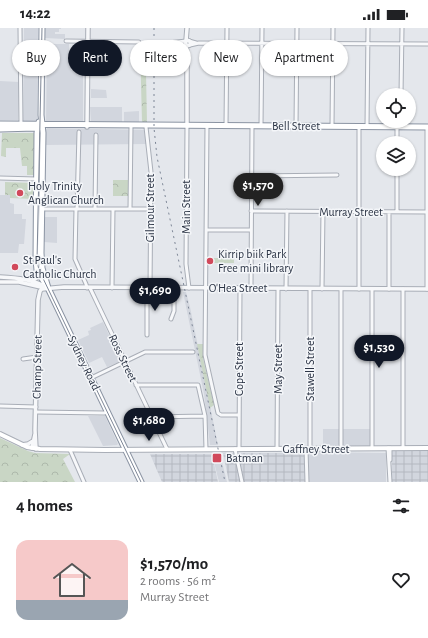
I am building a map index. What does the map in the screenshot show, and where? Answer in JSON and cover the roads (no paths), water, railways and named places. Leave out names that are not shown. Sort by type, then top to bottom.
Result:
[{"type":"highway","name":"Sydney Road","points":[[42,28],[39,209],[41,263],[48,288]]},
{"type":"highway","name":"Bell Street","points":[[0,124],[21,127]]},
{"type":"highway","name":"Bell Street","points":[[87,126],[149,124],[164,126]]},
{"type":"highway","name":"Bell Street","points":[[0,129],[67,125],[131,127],[376,126]]},
{"type":"highway","name":"Bell Street","points":[[416,126],[428,127]]},
{"type":"highway","name":"Sydney Road","points":[[39,209],[36,260],[37,270],[48,288],[141,482]]},
{"type":"main road","name":"Gaffney Street","points":[[0,434],[34,449],[126,450],[428,448]]},
{"type":"street","points":[[20,28],[21,127]]},
{"type":"street","points":[[88,28],[89,40]]},
{"type":"street","points":[[187,28],[187,40]]},
{"type":"street","points":[[226,40],[227,28]]},
{"type":"street","points":[[262,28],[262,40]]},
{"type":"street","points":[[297,28],[297,40]]},
{"type":"street","points":[[332,40],[333,28]]},
{"type":"street","points":[[367,126],[368,28]]},
{"type":"street","points":[[401,88],[402,28]]},
{"type":"street","points":[[348,44],[428,44]]},
{"type":"street","points":[[87,126],[88,76]]},
{"type":"street","points":[[187,76],[187,126]]},
{"type":"street","points":[[226,76],[226,126]]},
{"type":"street","points":[[261,126],[262,76]]},
{"type":"street","points":[[296,126],[297,76]]},
{"type":"street","points":[[332,76],[332,126]]},
{"type":"street","name":"Main Street","points":[[187,126],[186,264],[189,288]]},
{"type":"street","points":[[207,126],[205,358],[218,412],[221,414],[239,415]]},
{"type":"street","points":[[251,289],[252,126]]},
{"type":"street","points":[[359,126],[359,289]]},
{"type":"street","points":[[130,209],[131,127]]},
{"type":"street","name":"Gilmour Street","points":[[146,127],[151,172],[147,335]]},
{"type":"street","points":[[428,127],[428,289]]},
{"type":"street","name":"Ross Street","points":[[78,132],[76,261],[167,449]]},
{"type":"street","points":[[95,209],[96,136]]},
{"type":"street","points":[[251,176],[337,175]]},
{"type":"street","points":[[397,176],[397,212]]},
{"type":"street","points":[[0,178],[39,179]]},
{"type":"street","points":[[39,209],[150,209]]},
{"type":"street","points":[[112,288],[113,209]]},
{"type":"street","name":"Murray Street","points":[[251,211],[428,212]]},
{"type":"street","points":[[286,289],[287,211]]},
{"type":"street","points":[[322,289],[323,211]]},
{"type":"street","points":[[389,289],[390,212]]},
{"type":"street","points":[[206,230],[251,230]]},
{"type":"street","points":[[32,281],[37,277],[37,270]]},
{"type":"street","points":[[0,277],[18,278],[32,281],[48,288]]},
{"type":"street","points":[[0,282],[19,282],[48,288]]},
{"type":"street","name":"Champ Street","points":[[34,449],[38,300],[37,289],[35,286]]},
{"type":"street","points":[[38,300],[41,290],[48,288]]},
{"type":"street","name":"O'Hea Street","points":[[48,288],[428,289]]},
{"type":"street","points":[[171,319],[174,310],[174,288]]},
{"type":"street","name":"Cope Street","points":[[240,289],[239,415],[237,449],[242,482]]},
{"type":"street","name":"May Street","points":[[277,449],[278,289]]},
{"type":"street","name":"Stawell Street","points":[[307,482],[310,289]]},
{"type":"street","points":[[341,289],[341,448]]},
{"type":"street","points":[[372,289],[372,448]]},
{"type":"street","points":[[403,289],[403,448]]},
{"type":"street","points":[[91,378],[147,352],[193,352]]},
{"type":"street","points":[[23,359],[37,357]]},
{"type":"street","points":[[136,385],[198,385],[205,416],[206,449]]},
{"type":"street","points":[[0,406],[104,413],[108,412]]},
{"type":"street","points":[[151,416],[205,416]]},
{"type":"street","name":"Champ Street","points":[[34,449],[33,441],[35,433]]},
{"type":"street","points":[[22,445],[33,441]]},
{"type":"street","points":[[389,448],[390,482]]},
{"type":"street","points":[[70,450],[84,482]]},
{"type":"tram line","points":[[42,28],[37,261],[39,270],[141,482]]},
{"type":"railway","points":[[154,28],[154,128],[157,157],[225,482]]},
{"type":"place","name":"Holy Trinity Anglican Church","points":[[20,193]]},
{"type":"place","name":"Kirrip biik Park Free mini library","points":[[210,261]]},
{"type":"place","name":"St Paul's Catholic Church","points":[[15,267]]},
{"type":"place","name":"Batman","points":[[217,458]]}]
